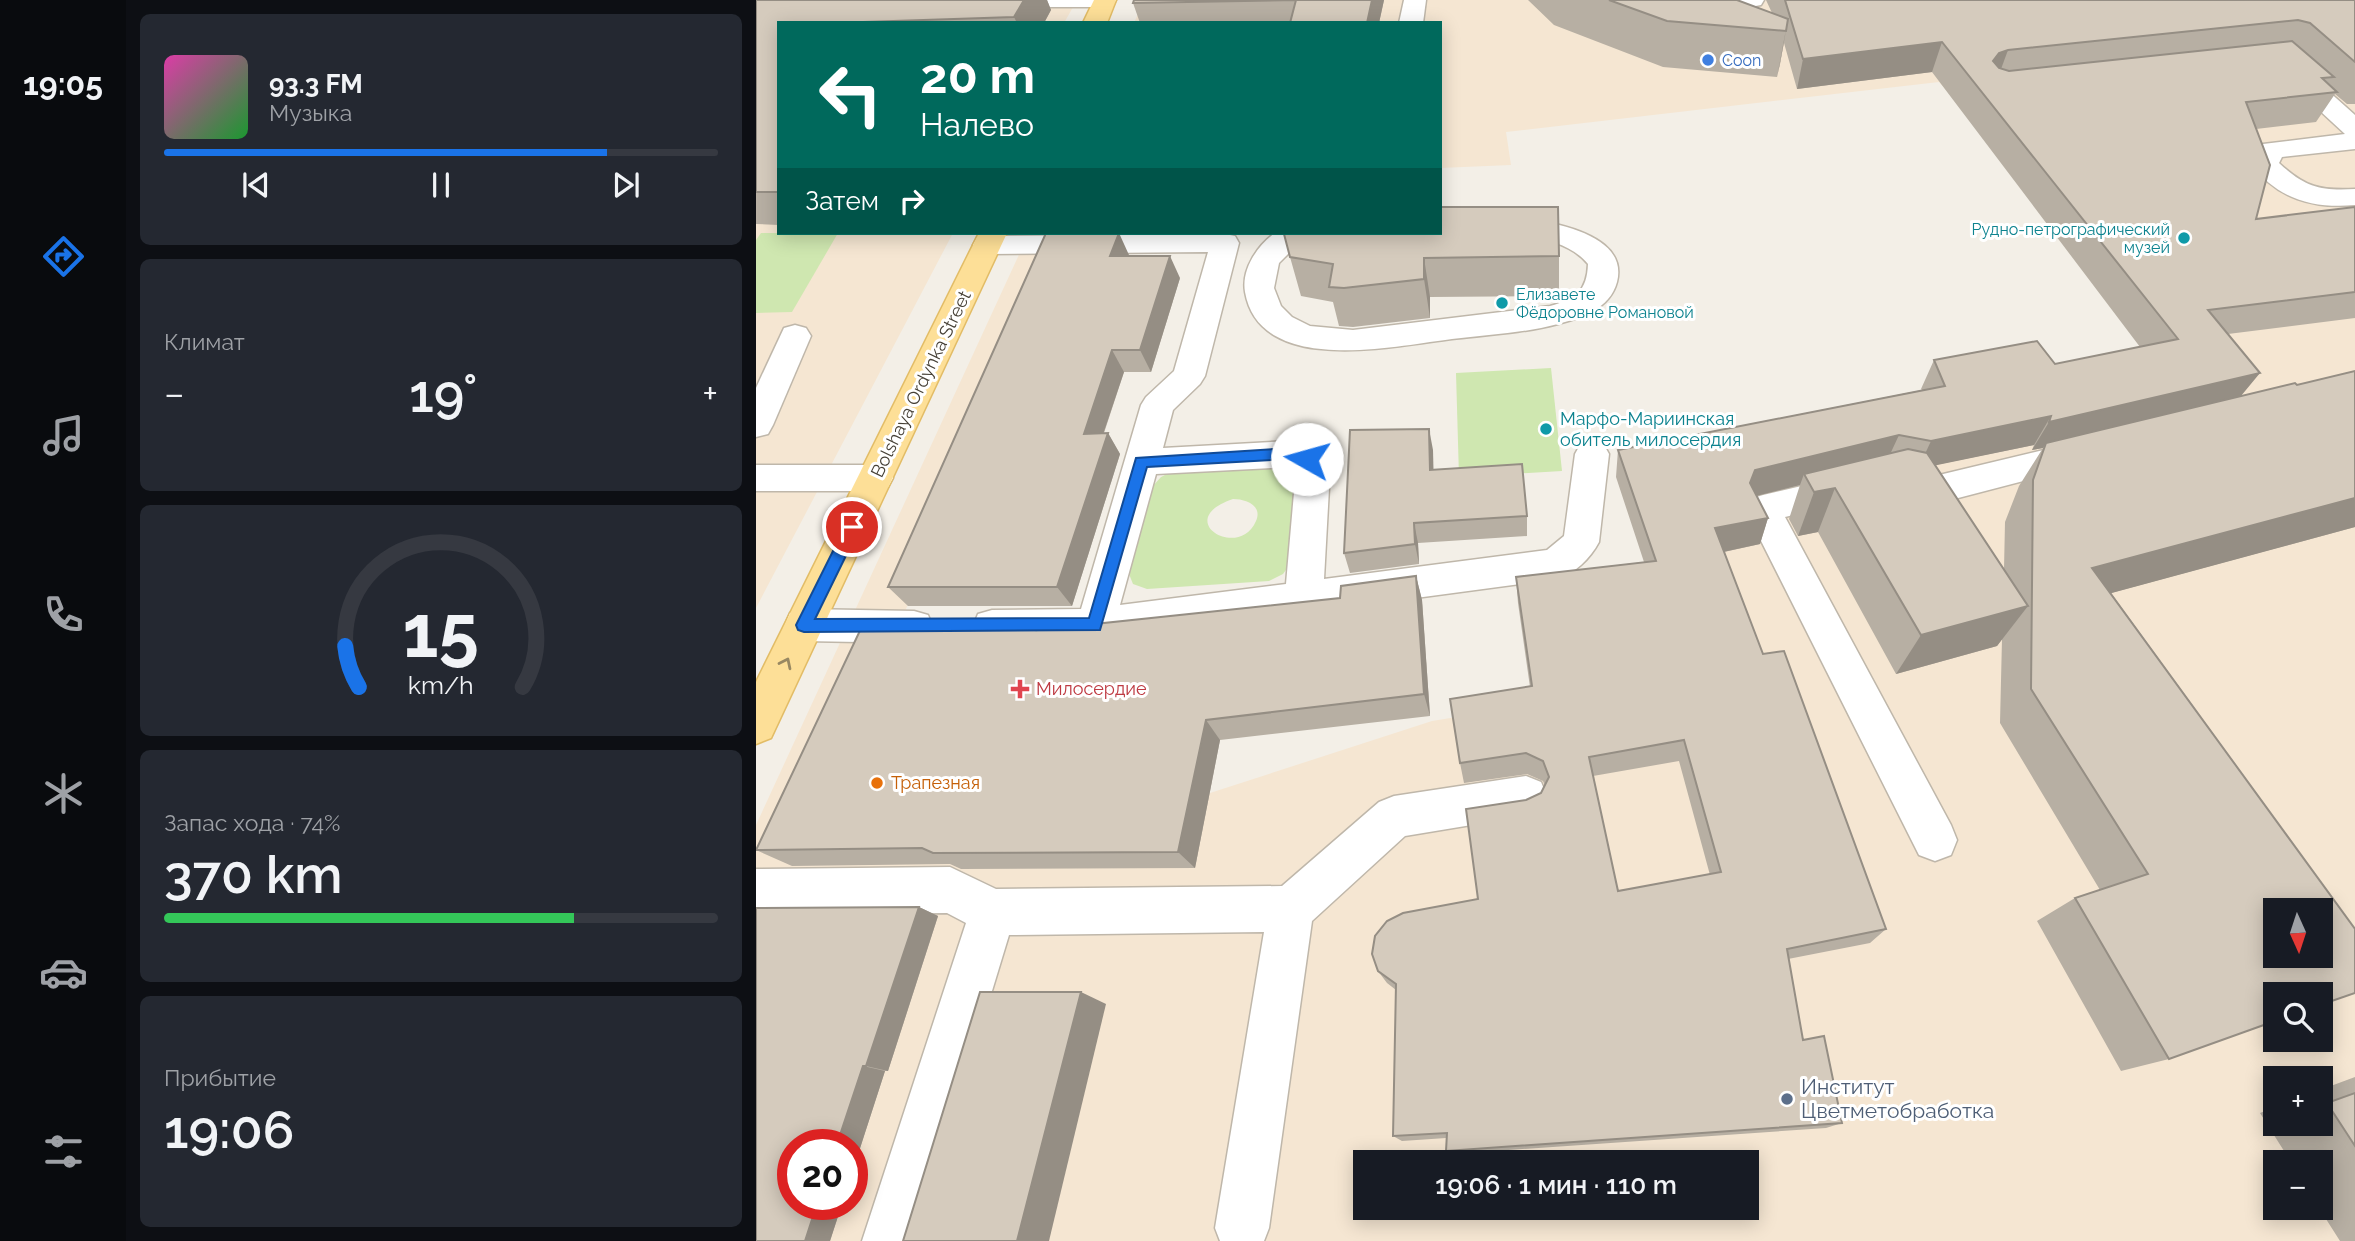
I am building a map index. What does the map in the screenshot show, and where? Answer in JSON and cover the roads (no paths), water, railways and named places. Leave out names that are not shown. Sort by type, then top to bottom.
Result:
[{"type":"main road","points":[[1096,21],[1105,0]]},
{"type":"main road","name":"Bolshaya Ordynka Street","points":[[756,725],[990,239]]},
{"type":"lane","points":[[988,0],[1105,0]]},
{"type":"lane","points":[[1411,21],[1415,0]]},
{"type":"lane","points":[[1709,0],[1753,0]]},
{"type":"lane","points":[[2266,62],[2280,61],[2355,129]]},
{"type":"lane","points":[[2355,141],[2272,150],[2265,164],[2288,187],[2327,200],[2355,197]]},
{"type":"lane","points":[[1284,241],[1263,264],[1258,280],[1259,297],[1268,312],[1282,325],[1302,334],[1327,340],[1353,341],[1550,316],[1570,311],[1587,302],[1599,291],[1604,277],[1602,264],[1595,251],[1571,236],[1545,230],[1442,222]]},
{"type":"lane","points":[[990,239],[1225,243],[1284,241]]},
{"type":"lane","points":[[1095,625],[1158,405],[1189,376],[1225,243]]},
{"type":"lane","points":[[1214,281],[1258,280]]},
{"type":"lane","points":[[756,425],[794,336]]},
{"type":"lane","points":[[1935,840],[1763,509],[1887,479],[1939,489],[2114,446]]},
{"type":"lane","points":[[1141,462],[1290,454],[1307,459],[1312,470],[1304,598]]},
{"type":"lane","points":[[804,625],[1095,625],[1557,564],[1581,542],[1592,454]]},
{"type":"lane","points":[[756,478],[876,478]]},
{"type":"lane","points":[[1242,1228],[1291,909],[1394,817],[1526,796]]},
{"type":"lane","points":[[756,892],[950,890],[993,912],[1291,909]]},
{"type":"lane","points":[[889,1241],[993,912]]},
{"type":"place","name":"Coon","points":[[1708,60]]},
{"type":"place","name":"Рудно-петрографический музей","points":[[2184,238]]},
{"type":"place","name":"Елизавете Фёдоровне Романовой","points":[[1502,303]]},
{"type":"place","name":"Марфо-Мариинская обитель милосердия","points":[[1546,429]]},
{"type":"place","name":"Милосердие","points":[[1020,689]]},
{"type":"place","name":"Трапезная","points":[[877,783]]},
{"type":"place","name":"Институт Цветметобработка","points":[[1787,1099]]}]
